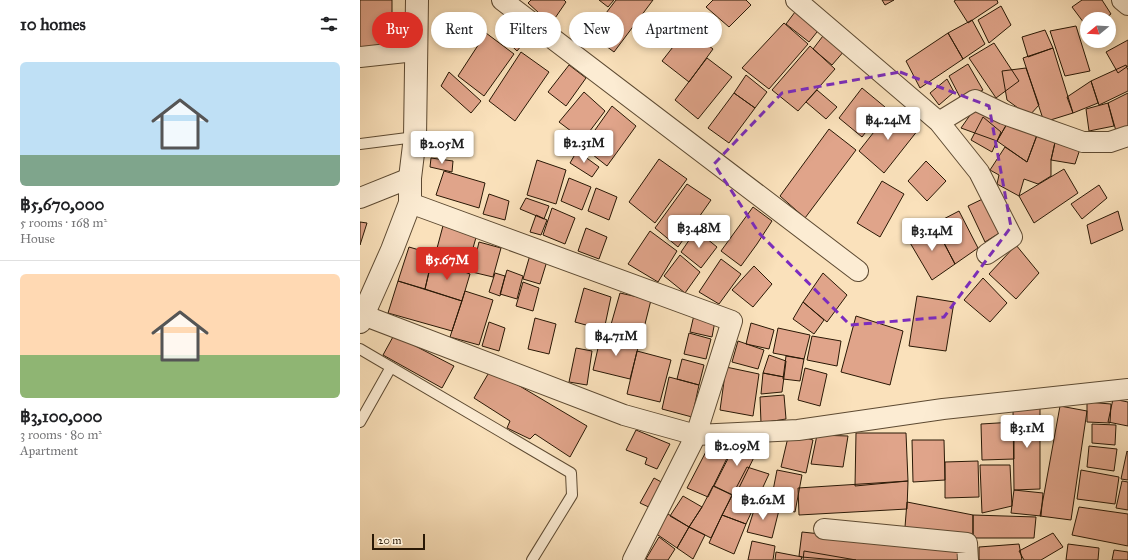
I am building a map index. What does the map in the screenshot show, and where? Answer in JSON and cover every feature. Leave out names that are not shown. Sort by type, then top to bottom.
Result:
[{"type":"street","points":[[417,0],[415,137],[410,178],[410,203],[392,250],[362,318],[624,415],[696,435],[798,430],[943,409],[1128,389]]},
{"type":"street","points":[[502,0],[858,271]]},
{"type":"street","points":[[796,0],[939,122],[979,172],[1012,237],[987,254]]},
{"type":"street","points":[[1122,0],[1128,5]]},
{"type":"street","points":[[360,57],[416,52]]},
{"type":"street","points":[[939,122],[975,100],[1004,114],[1083,142],[1110,142],[1128,136]]},
{"type":"street","points":[[360,198],[410,178]]},
{"type":"street","points":[[410,203],[732,322],[696,435],[633,560]]},
{"type":"street","points":[[824,529],[967,543],[968,560]]},
{"type":"lane","points":[[360,144],[415,137]]},
{"type":"lane","points":[[360,349],[571,473],[572,495],[532,560]]},
{"type":"lane","points":[[360,422],[391,367]]},
{"type":"highlighted area","points":[[900,72],[989,106],[1011,227],[944,317],[850,325],[759,233],[714,164],[782,93]]},
{"type":"building","points":[[360,0],[392,0],[392,12],[372,12],[372,48],[392,48],[360,50]]},
{"type":"building","points":[[531,0],[564,0],[566,2],[559,12],[538,12],[528,3]]},
{"type":"building","points":[[599,0],[614,0],[608,7]]},
{"type":"building","points":[[616,0],[653,0],[644,12],[632,12],[632,28],[624,39],[624,12],[607,12]]},
{"type":"building","points":[[713,0],[746,0],[751,5],[729,27],[722,21],[722,12],[712,12],[706,7]]},
{"type":"building","points":[[882,0],[894,0],[885,5]]},
{"type":"building","points":[[997,0],[998,3],[968,23],[954,1]]},
{"type":"building","points":[[1082,0],[1102,0],[1110,12],[1080,12],[1080,18],[1072,7]]},
{"type":"building","points":[[1001,6],[1011,25],[989,43],[978,20]]},
{"type":"building","points":[[798,8],[821,27],[809,42],[786,24]]},
{"type":"building","points":[[972,20],[985,44],[963,59],[948,33]]},
{"type":"building","points":[[784,23],[808,44],[769,89],[742,68]]},
{"type":"building","points":[[1076,26],[1080,39],[1080,48],[1083,48],[1090,71],[1065,76],[1050,31]]},
{"type":"building","points":[[1045,30],[1053,48],[1028,57],[1022,37]]},
{"type":"building","points":[[826,32],[845,50],[832,65],[813,49]]},
{"type":"building","points":[[948,33],[963,59],[920,88],[906,61]]},
{"type":"building","points":[[487,34],[495,40],[495,48],[506,48],[514,54],[484,96],[458,76],[476,48],[487,48]]},
{"type":"building","points":[[1128,40],[1128,66],[1118,73],[1106,52],[1116,48],[1116,47]]},
{"type":"building","points":[[994,43],[1019,81],[996,98],[969,58]]},
{"type":"building","points":[[810,46],[835,69],[798,111],[772,90]]},
{"type":"building","points":[[609,48],[617,48],[614,52]]},
{"type":"building","points":[[672,48],[713,49],[689,82],[662,61]]},
{"type":"building","points":[[1053,48],[1073,113],[1044,122],[1023,58]]},
{"type":"building","points":[[521,52],[549,72],[515,121],[489,101]]},
{"type":"building","points":[[707,58],[732,77],[698,119],[675,100]]},
{"type":"building","points":[[968,64],[983,90],[962,101],[949,76]]},
{"type":"building","points":[[569,65],[586,78],[566,106],[548,92]]},
{"type":"building","points":[[1126,65],[1128,70],[1128,91],[1099,105],[1091,81]]},
{"type":"building","points":[[1026,68],[1039,105],[1029,116],[1007,100],[1002,71]]},
{"type":"building","points":[[449,72],[481,101],[471,113],[441,86]]},
{"type":"building","points":[[746,75],[767,92],[755,108],[734,93]]},
{"type":"building","points":[[947,79],[954,92],[939,105],[930,93]]},
{"type":"building","points":[[1091,81],[1098,103],[1073,113],[1067,97]]},
{"type":"building","points":[[862,88],[885,107],[862,137],[839,118]]},
{"type":"building","points":[[817,90],[837,107],[826,119],[806,102]]},
{"type":"building","points":[[584,92],[605,111],[583,140],[559,122]]},
{"type":"building","points":[[734,93],[755,108],[729,143],[708,128]]},
{"type":"building","points":[[1128,93],[1128,128],[1116,131],[1108,103]]},
{"type":"building","points":[[1108,103],[1114,126],[1089,131],[1086,109]]},
{"type":"building","points":[[612,106],[636,126],[607,166],[583,147]]},
{"type":"building","points":[[975,108],[1008,122],[997,141],[961,128]]},
{"type":"building","points":[[892,109],[918,130],[884,173],[859,151]]},
{"type":"building","points":[[983,117],[1001,132],[992,152],[971,140]]},
{"type":"building","points":[[1008,122],[1040,127],[1027,162],[997,141]]},
{"type":"building","points":[[1040,127],[1056,138],[1051,160],[1051,176],[1038,184],[1024,179],[1019,196],[997,184],[999,175],[990,170],[1005,147],[1027,162]]},
{"type":"building","points":[[829,129],[856,150],[805,218],[780,196]]},
{"type":"building","points":[[1056,138],[1081,146],[1075,164],[1051,160]]},
{"type":"building","points":[[577,151],[599,167],[592,177],[570,163]]},
{"type":"building","points":[[431,158],[453,161],[452,172],[430,167]]},
{"type":"building","points":[[659,159],[687,179],[655,223],[629,202]]},
{"type":"building","points":[[537,160],[566,170],[556,204],[527,195]]},
{"type":"building","points":[[926,161],[946,181],[927,201],[908,181]]},
{"type":"building","points":[[1064,169],[1078,193],[1034,223],[1019,196]]},
{"type":"building","points":[[444,171],[485,183],[479,208],[436,195]]},
{"type":"building","points":[[569,178],[591,187],[582,210],[561,201]]},
{"type":"building","points":[[882,181],[904,194],[880,237],[857,223]]},
{"type":"building","points":[[687,184],[711,200],[678,247],[655,228]]},
{"type":"building","points":[[1099,185],[1107,198],[1082,219],[1071,204]]},
{"type":"building","points":[[596,188],[617,197],[609,220],[588,211]]},
{"type":"building","points":[[489,194],[509,201],[505,220],[483,214]]},
{"type":"building","points":[[991,195],[1004,230],[985,242],[968,206]]},
{"type":"building","points":[[526,198],[549,206],[544,219],[520,209]]},
{"type":"building","points":[[753,207],[772,221],[741,266],[721,251]]},
{"type":"building","points":[[552,208],[575,218],[565,244],[543,235]]},
{"type":"building","points":[[959,211],[978,248],[955,264],[934,224]]},
{"type":"building","points":[[1118,211],[1123,230],[1091,244],[1087,225]]},
{"type":"building","points":[[536,215],[547,220],[541,235],[530,232]]},
{"type":"building","points":[[360,222],[367,223],[360,245]]},
{"type":"building","points":[[444,222],[477,234],[473,248],[467,260],[436,252]]},
{"type":"building","points":[[934,224],[955,264],[932,280],[909,241]]},
{"type":"building","points":[[586,228],[607,237],[599,259],[578,251]]},
{"type":"building","points":[[696,230],[717,247],[701,268],[681,252]]},
{"type":"building","points":[[650,231],[677,251],[658,282],[628,264]]},
{"type":"building","points":[[479,242],[501,248],[493,277],[472,272]]},
{"type":"building","points":[[1016,245],[1039,273],[1016,299],[989,274]]},
{"type":"building","points":[[409,247],[433,254],[425,289],[398,281]]},
{"type":"building","points":[[530,255],[547,261],[540,284],[523,279]]},
{"type":"building","points":[[680,255],[700,272],[685,293],[664,276]]},
{"type":"building","points":[[721,259],[741,274],[719,304],[699,292]]},
{"type":"building","points":[[432,260],[470,274],[462,301],[425,289]]},
{"type":"building","points":[[754,266],[772,284],[753,307],[732,290]]},
{"type":"building","points":[[507,270],[523,276],[517,299],[500,294]]},
{"type":"building","points":[[495,273],[505,276],[500,296],[489,292]]},
{"type":"building","points":[[823,273],[847,295],[827,322],[803,302]]},
{"type":"building","points":[[983,278],[1007,303],[990,322],[964,300]]},
{"type":"building","points":[[398,281],[462,301],[452,331],[388,313]]},
{"type":"building","points":[[523,282],[539,288],[533,311],[516,306]]},
{"type":"building","points":[[584,288],[611,297],[604,330],[575,322]]},
{"type":"building","points":[[465,291],[493,300],[479,345],[450,337]]},
{"type":"building","points":[[620,293],[651,300],[642,336],[610,328]]},
{"type":"building","points":[[917,296],[954,302],[946,351],[909,346]]},
{"type":"building","points":[[803,302],[824,320],[814,334],[793,319]]},
{"type":"building","points":[[694,315],[715,321],[712,337],[690,332]]},
{"type":"building","points":[[856,316],[903,331],[890,385],[841,372]]},
{"type":"building","points":[[535,318],[556,324],[549,354],[528,349]]},
{"type":"building","points":[[489,322],[505,328],[499,351],[482,346]]},
{"type":"building","points":[[751,323],[774,330],[769,349],[746,344]]},
{"type":"building","points":[[778,328],[810,335],[804,359],[773,353]]},
{"type":"building","points":[[689,333],[711,339],[706,359],[684,354]]},
{"type":"building","points":[[394,335],[454,366],[442,388],[383,355]]},
{"type":"building","points":[[601,335],[639,344],[630,379],[593,370]]},
{"type":"building","points":[[812,336],[841,341],[837,366],[807,360]]},
{"type":"building","points":[[738,341],[764,350],[758,369],[732,362]]},
{"type":"building","points":[[576,348],[592,351],[587,385],[569,382]]},
{"type":"building","points":[[637,351],[671,360],[660,402],[627,394]]},
{"type":"building","points":[[769,355],[786,361],[784,377],[763,373]]},
{"type":"building","points":[[786,356],[804,359],[800,381],[783,379]]},
{"type":"building","points":[[682,359],[704,365],[699,385],[677,379]]},
{"type":"building","points":[[726,367],[759,374],[753,416],[720,410]]},
{"type":"building","points":[[805,368],[827,374],[820,406],[798,400]]},
{"type":"building","points":[[491,369],[587,426],[570,457],[535,434],[530,439],[507,428],[510,421],[474,398]]},
{"type":"building","points":[[763,373],[784,377],[782,392],[761,394]]},
{"type":"building","points":[[669,377],[699,385],[692,417],[662,409]]},
{"type":"building","points":[[784,395],[786,419],[761,423],[760,397]]},
{"type":"building","points":[[1113,399],[1128,402],[1128,426],[1108,422]]},
{"type":"building","points":[[1087,402],[1111,404],[1110,423],[1087,422]]},
{"type":"building","points":[[1060,406],[1087,411],[1071,520],[1040,516]]},
{"type":"building","points":[[1040,408],[1040,489],[1014,490],[1013,410]]},
{"type":"building","points":[[1014,422],[1014,459],[982,460],[981,424]]},
{"type":"building","points":[[1092,424],[1116,425],[1115,445],[1092,443]]},
{"type":"building","points":[[636,430],[670,444],[657,469],[645,464],[647,458],[626,450]]},
{"type":"building","points":[[789,433],[813,440],[806,473],[781,467]]},
{"type":"building","points":[[856,433],[906,433],[908,481],[855,486]]},
{"type":"building","points":[[817,435],[848,436],[843,467],[811,464]]},
{"type":"building","points":[[912,440],[944,440],[945,480],[913,482]]},
{"type":"building","points":[[737,441],[761,443],[735,496],[714,486]]},
{"type":"building","points":[[711,442],[730,452],[708,497],[687,488]]},
{"type":"building","points":[[1089,446],[1117,449],[1114,471],[1087,467]]},
{"type":"building","points":[[1127,451],[1128,452],[1128,480],[1121,479]]},
{"type":"building","points":[[978,461],[979,497],[945,498],[945,462]]},
{"type":"building","points":[[980,465],[1010,465],[1012,506],[982,513]]},
{"type":"building","points":[[747,467],[769,474],[746,524],[722,515]]},
{"type":"building","points":[[777,470],[802,475],[795,512],[770,506]]},
{"type":"building","points":[[1081,470],[1119,477],[1115,504],[1077,499]]},
{"type":"building","points":[[654,478],[665,484],[653,509],[640,503]]},
{"type":"building","points":[[908,481],[907,509],[799,515],[798,488]]},
{"type":"building","points":[[1122,481],[1128,482],[1128,510],[1116,508]]},
{"type":"building","points":[[713,486],[732,495],[711,538],[689,527]]},
{"type":"building","points":[[1014,490],[1043,493],[1041,516],[1011,513]]},
{"type":"building","points":[[683,496],[702,507],[689,527],[670,516]]},
{"type":"building","points":[[907,502],[973,515],[973,538],[905,527]]},
{"type":"building","points":[[756,504],[779,510],[772,538],[747,532]]},
{"type":"building","points":[[1079,507],[1128,514],[1128,546],[1072,535]]},
{"type":"building","points":[[668,514],[689,527],[677,548],[655,533]]},
{"type":"building","points":[[722,515],[746,524],[734,554],[709,543]]},
{"type":"building","points":[[973,515],[1036,517],[1034,538],[973,538]]},
{"type":"building","points":[[689,527],[705,535],[693,559],[677,548]]},
{"type":"building","points":[[802,532],[962,549],[963,560],[836,560],[802,557],[799,556]]},
{"type":"building","points":[[1053,533],[1063,547],[1041,560],[1024,560],[1019,551]]},
{"type":"building","points":[[659,537],[675,549],[668,560],[646,559]]},
{"type":"building","points":[[752,541],[775,546],[773,560],[748,560]]},
{"type":"building","points":[[1019,544],[1022,560],[979,560],[979,547]]},
{"type":"building","points":[[1068,544],[1099,548],[1098,560],[1066,560]]},
{"type":"building","points":[[1114,550],[1128,552],[1128,560],[1112,560]]},
{"type":"building","points":[[804,551],[856,560],[803,560]]},
{"type":"building","points":[[776,552],[802,557],[801,560],[775,560]]}]
